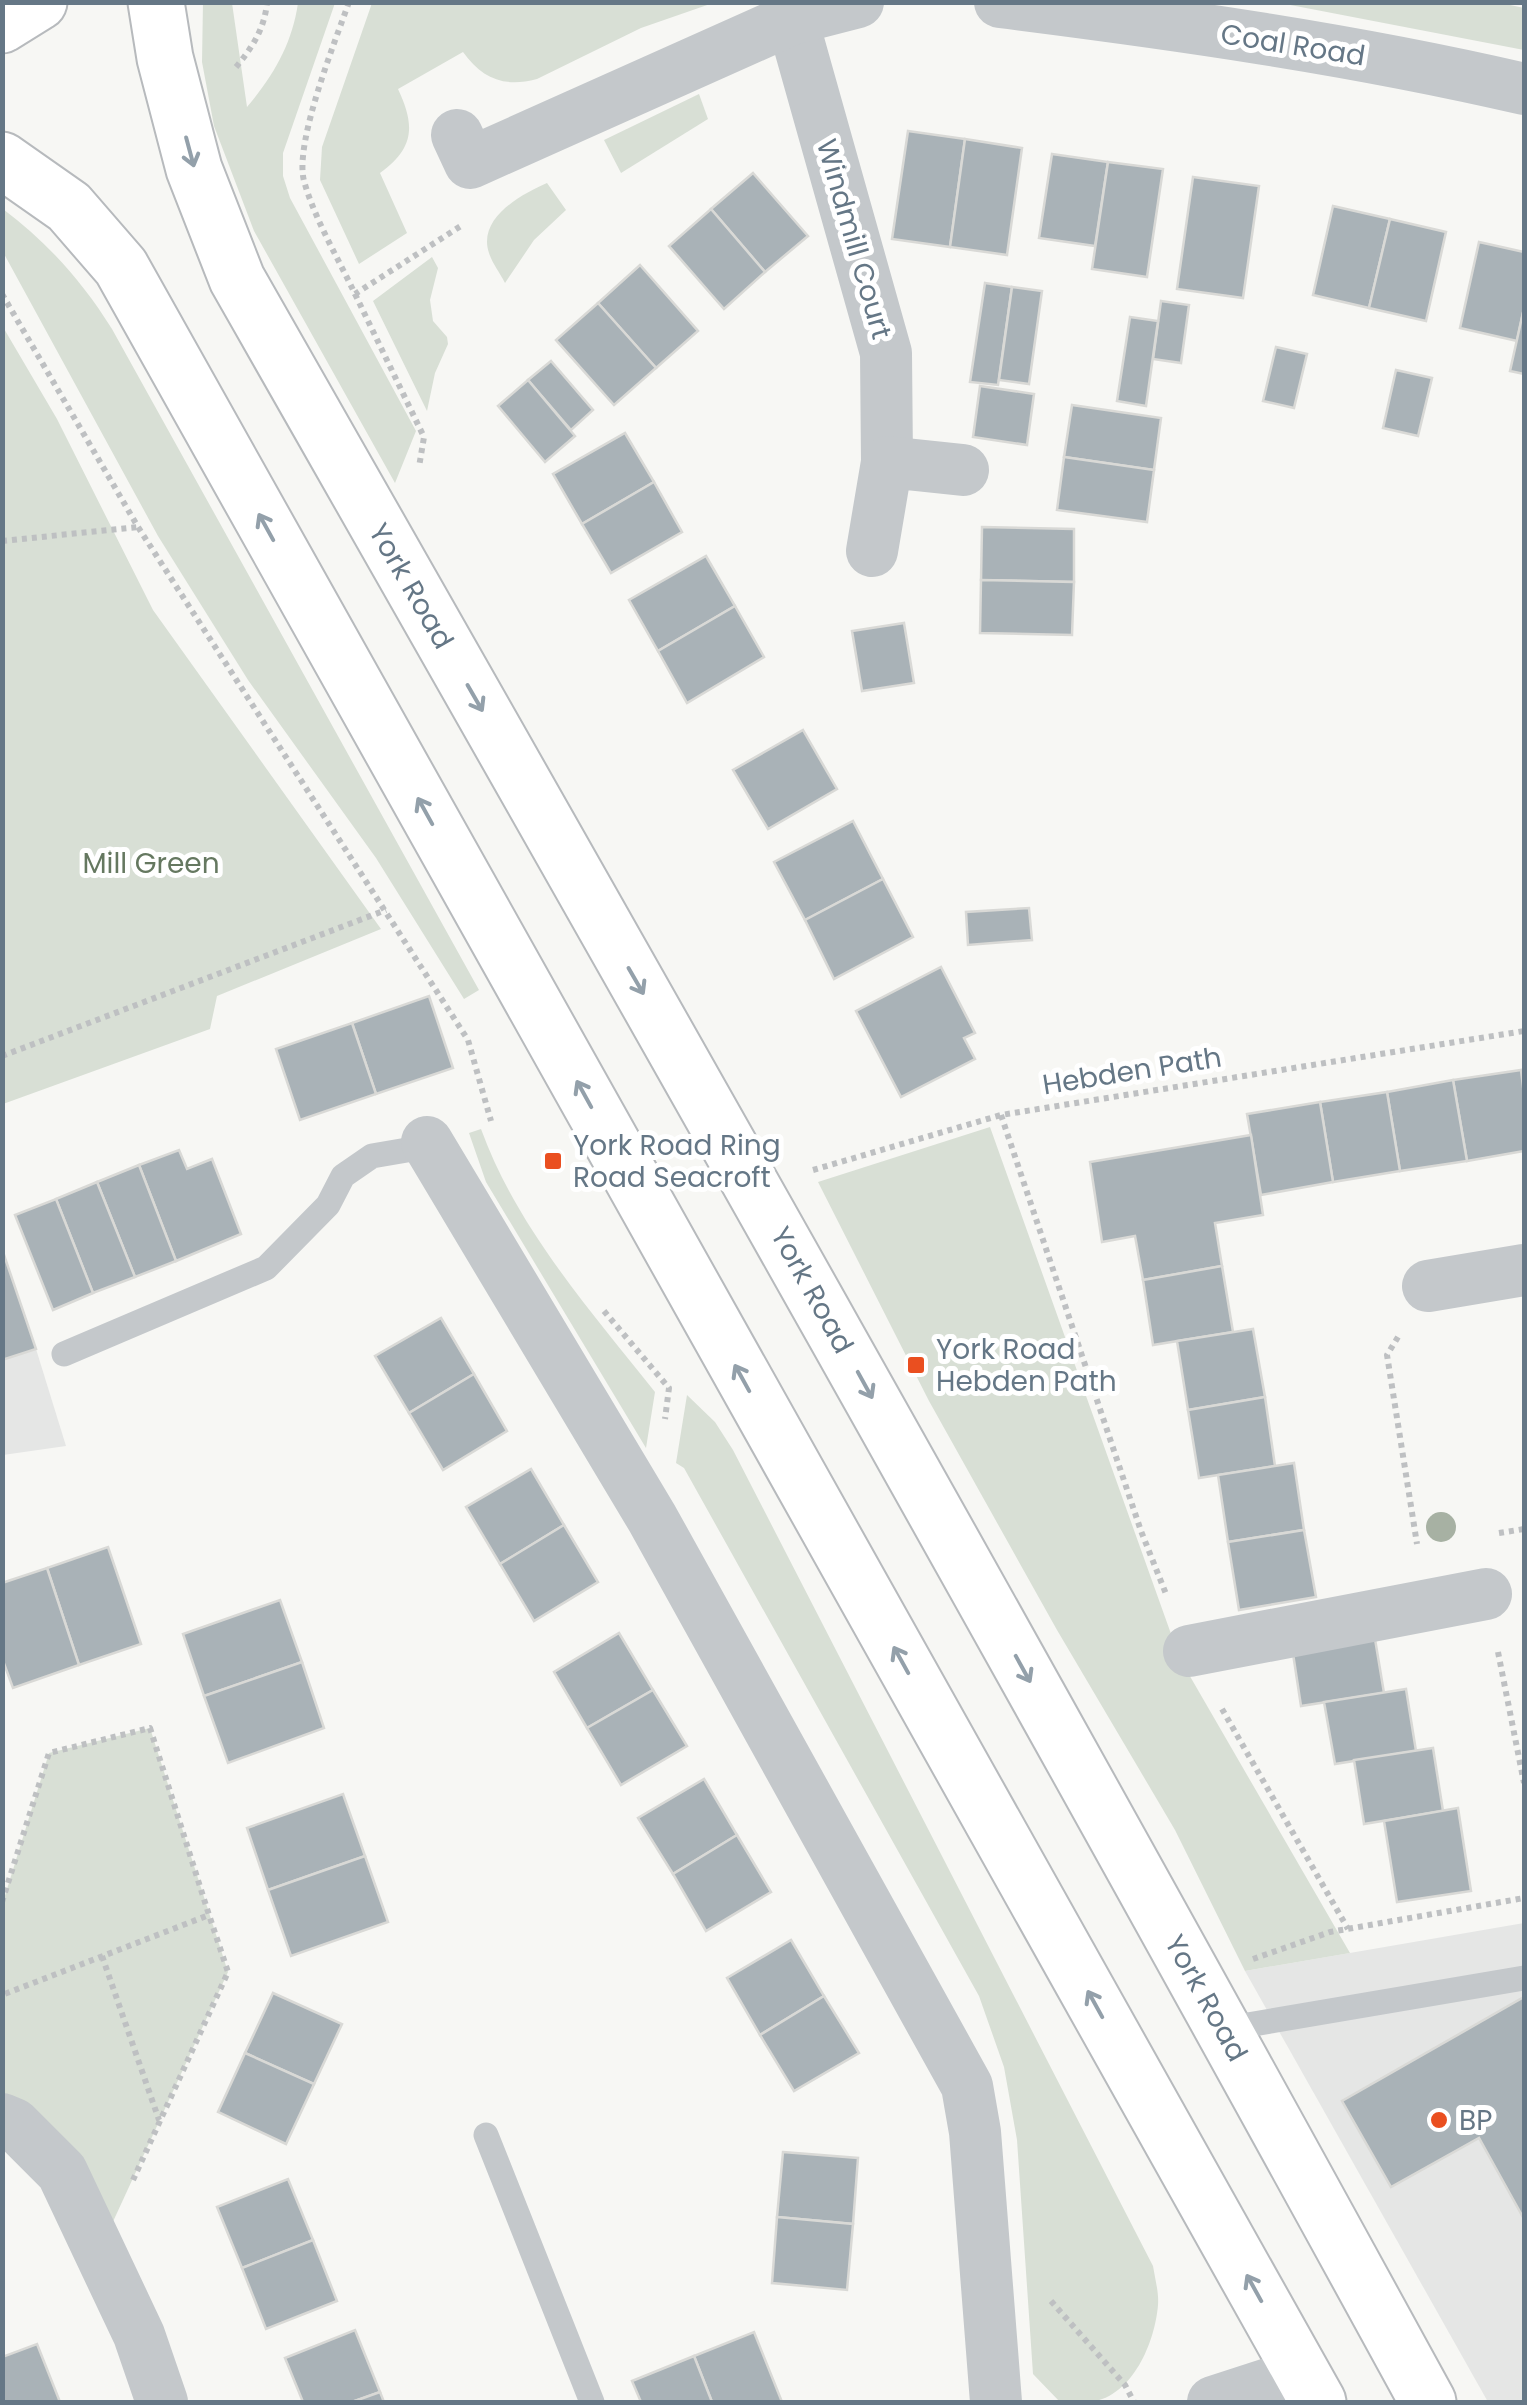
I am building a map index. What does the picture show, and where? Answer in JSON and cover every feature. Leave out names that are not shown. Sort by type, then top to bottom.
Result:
[{"type":"highway","points":[[2,26],[39,2]]},
{"type":"highway","name":"York Road","points":[[156,2],[165,58],[194,169],[237,279],[754,1187],[1428,2402]]},
{"type":"highway","points":[[2,160],[70,208],[120,267],[1310,2388]]},
{"type":"street","points":[[464,149],[792,19],[858,2]]},
{"type":"street","name":"Coal Road","points":[[1000,2],[1150,21],[1432,67],[1524,89]]},
{"type":"street","name":"Windmill Court","points":[[792,19],[886,353],[887,462],[872,551]]},
{"type":"street","points":[[887,462],[964,470]]},
{"type":"street","points":[[427,1142],[652,1518],[967,2086],[975,2132],[996,2402]]},
{"type":"street","points":[[1428,1286],[1524,1270]]},
{"type":"street","points":[[1189,1651],[1486,1594]]},
{"type":"street","points":[[2,2119],[14,2124],[62,2172],[138,2335],[162,2402]]},
{"type":"street","points":[[1213,2402],[1310,2388]]},
{"type":"lane","points":[[64,1354],[266,1268],[328,1205],[343,1176],[372,1156],[427,1142]]},
{"type":"lane","points":[[1224,2029],[1524,1978]]},
{"type":"lane","points":[[486,2135],[592,2402]]},
{"type":"path","points":[[236,67],[253,46],[267,2]]},
{"type":"path","points":[[348,2],[316,100],[306,140],[303,178],[424,436],[422,455]]},
{"type":"path","points":[[355,294],[486,209],[464,149]]},
{"type":"path","points":[[2,294],[138,527],[468,1040],[494,1130]]},
{"type":"path","points":[[2,541],[138,527]]},
{"type":"path","points":[[2,1056],[386,910]]},
{"type":"path","name":"Hebden Path","points":[[754,1187],[1001,1115],[1524,1031]]},
{"type":"path","points":[[1001,1115],[1140,1531],[1189,1651],[1348,1929]]},
{"type":"path","points":[[1427,1605],[1387,1354],[1428,1286]]},
{"type":"path","points":[[596,1300],[669,1388],[664,1425]]},
{"type":"path","points":[[1486,1594],[1524,1784]]},
{"type":"path","points":[[2,1902],[49,1753],[150,1728],[228,1972],[100,2252]]},
{"type":"path","points":[[1195,1980],[1330,1932],[1524,1898]]},
{"type":"path","points":[[2,1995],[209,1915]]},
{"type":"path","points":[[102,1956],[159,2122]]},
{"type":"path","points":[[984,2232],[1034,2281],[1134,2402]]},
{"type":"shaded area","points":[[2,1249],[36,1349],[66,1446],[3,1455]]},
{"type":"shaded area","points":[[1524,1923],[1524,2402],[1488,2402],[1245,1971]]},
{"type":"green space","points":[[203,2],[232,3],[247,107],[280,58],[298,3],[335,3],[283,153],[283,176],[290,198],[416,431],[395,483],[254,231],[214,126],[202,62]]},
{"type":"green space","points":[[372,2],[713,3],[641,28],[537,79],[494,79],[463,52],[398,89],[409,125],[406,145],[380,173],[407,233],[359,264],[320,180],[322,147]]},
{"type":"green space","points":[[1280,3],[1501,3],[1524,8],[1524,50]]},
{"type":"green space","points":[[699,94],[708,119],[621,173],[604,140]]},
{"type":"green space","points":[[547,183],[566,210],[534,240],[505,283],[489,253],[489,229],[504,209]]},
{"type":"green space","points":[[3,209],[63,264],[112,329],[479,990],[464,999],[376,858],[248,680],[158,536],[3,252]]},
{"type":"green space","points":[[432,257],[438,268],[430,300],[433,321],[448,344],[435,373],[427,411],[373,301]]},
{"type":"green space","name":"Mill Green","points":[[3,327],[57,419],[153,610],[381,929],[217,996],[210,1029],[3,1104]]},
{"type":"green space","points":[[990,1127],[1180,1659],[1350,1953],[1245,1971],[1175,1830],[929,1401],[818,1182]]},
{"type":"green space","points":[[481,1129],[514,1200],[535,1234],[655,1392],[646,1448],[486,1182],[469,1133]]},
{"type":"green space","points":[[687,1395],[715,1422],[733,1450],[1153,2266],[1158,2300],[1147,2350],[1130,2378],[1106,2398],[1060,2402],[1033,2374],[1017,2140],[1004,2067],[979,1996],[684,1468],[676,1463]]},
{"type":"green space","points":[[150,1728],[228,1972],[99,2252],[3,2119],[3,1902],[49,1753]]},
{"type":"building","points":[[908,131],[965,139],[950,247],[892,239]]},
{"type":"building","points":[[965,139],[1022,148],[1007,255],[950,247]]},
{"type":"building","points":[[1052,154],[1108,162],[1095,246],[1039,238]]},
{"type":"building","points":[[1108,162],[1163,169],[1147,277],[1092,269]]},
{"type":"building","points":[[753,173],[808,236],[765,272],[711,209]]},
{"type":"building","points":[[1193,177],[1259,186],[1243,298],[1177,289]]},
{"type":"building","points":[[1333,206],[1390,219],[1369,308],[1313,295]]},
{"type":"building","points":[[711,209],[765,272],[724,309],[669,246]]},
{"type":"building","points":[[1390,219],[1446,232],[1426,321],[1369,308]]},
{"type":"building","points":[[1479,242],[1524,252],[1524,308],[1517,341],[1460,328]]},
{"type":"building","points":[[640,265],[698,331],[656,368],[598,303]]},
{"type":"building","points":[[985,283],[1012,287],[998,385],[970,382]]},
{"type":"building","points":[[1012,287],[1042,291],[1029,384],[999,380]]},
{"type":"building","points":[[1161,301],[1189,305],[1181,363],[1153,359]]},
{"type":"building","points":[[598,303],[656,368],[614,405],[556,340]]},
{"type":"building","points":[[1524,308],[1524,374],[1510,371]]},
{"type":"building","points":[[1130,317],[1158,321],[1146,406],[1117,401]]},
{"type":"building","points":[[1276,347],[1307,354],[1294,408],[1263,401]]},
{"type":"building","points":[[551,361],[593,410],[571,430],[528,380]]},
{"type":"building","points":[[1396,370],[1432,378],[1418,436],[1383,428]]},
{"type":"building","points":[[528,380],[575,436],[545,462],[498,406]]},
{"type":"building","points":[[980,386],[1034,394],[1027,445],[973,437]]},
{"type":"building","points":[[1072,405],[1161,418],[1154,470],[1064,457]]},
{"type":"building","points":[[625,433],[654,482],[582,524],[553,474]]},
{"type":"building","points":[[1064,457],[1154,470],[1147,522],[1057,510]]},
{"type":"building","points":[[654,482],[682,532],[611,573],[582,524]]},
{"type":"building","points":[[982,527],[1074,529],[1074,582],[981,580]]},
{"type":"building","points":[[706,556],[735,606],[658,651],[629,600]]},
{"type":"building","points":[[981,580],[1074,582],[1072,635],[980,633]]},
{"type":"building","points":[[735,606],[764,657],[687,703],[658,651]]},
{"type":"building","points":[[904,623],[914,683],[862,691],[852,631]]},
{"type":"building","points":[[803,730],[837,789],[768,829],[733,770]]},
{"type":"building","points":[[853,821],[883,879],[805,920],[774,862]]},
{"type":"building","points":[[883,879],[913,937],[834,979],[805,920]]},
{"type":"building","points":[[1029,908],[1032,940],[968,945],[966,912]]},
{"type":"building","points":[[941,967],[975,1033],[964,1038],[975,1059],[901,1097],[856,1011]]},
{"type":"building","points":[[429,996],[453,1068],[376,1094],[352,1023]]},
{"type":"building","points":[[352,1023],[376,1094],[300,1120],[276,1049]]},
{"type":"building","points":[[1521,1070],[1524,1151],[1467,1161],[1453,1080]]},
{"type":"building","points":[[1453,1080],[1467,1161],[1400,1171],[1387,1092]]},
{"type":"building","points":[[1387,1092],[1400,1171],[1333,1182],[1320,1102]]},
{"type":"building","points":[[1320,1102],[1333,1182],[1261,1195],[1247,1114]]},
{"type":"building","points":[[1251,1135],[1263,1215],[1215,1223],[1222,1266],[1143,1280],[1135,1236],[1102,1242],[1090,1162]]},
{"type":"building","points":[[179,1150],[187,1169],[212,1159],[241,1234],[176,1261],[139,1165]]},
{"type":"building","points":[[139,1165],[176,1261],[135,1277],[97,1182]]},
{"type":"building","points":[[97,1182],[135,1277],[93,1293],[56,1199]]},
{"type":"building","points":[[56,1199],[93,1293],[53,1310],[15,1215]]},
{"type":"building","points":[[2,1249],[36,1349],[2,1360]]},
{"type":"building","points":[[1222,1266],[1233,1332],[1153,1345],[1143,1280]]},
{"type":"building","points":[[441,1318],[474,1374],[409,1413],[375,1356]]},
{"type":"building","points":[[1253,1329],[1265,1397],[1188,1410],[1177,1341]]},
{"type":"building","points":[[474,1374],[507,1431],[443,1470],[409,1413]]},
{"type":"building","points":[[1265,1397],[1275,1466],[1199,1478],[1188,1410]]},
{"type":"building","points":[[1294,1463],[1304,1530],[1228,1542],[1218,1475]]},
{"type":"building","points":[[531,1469],[564,1525],[500,1564],[466,1507]]},
{"type":"building","points":[[564,1525],[598,1582],[534,1621],[500,1564]]},
{"type":"building","points":[[1304,1530],[1316,1597],[1239,1610],[1228,1542]]},
{"type":"building","points":[[108,1547],[141,1644],[79,1665],[47,1568]]},
{"type":"building","points":[[47,1568],[79,1665],[13,1688],[2,1658],[2,1583]]},
{"type":"building","points":[[280,1600],[302,1662],[204,1696],[183,1634]]},
{"type":"building","points":[[619,1633],[653,1690],[587,1728],[554,1672]]},
{"type":"building","points":[[1374,1633],[1384,1693],[1301,1706],[1292,1647]]},
{"type":"building","points":[[302,1662],[324,1728],[228,1763],[204,1696]]},
{"type":"building","points":[[1406,1689],[1416,1751],[1335,1764],[1324,1702]]},
{"type":"building","points":[[653,1690],[687,1746],[621,1785],[587,1728]]},
{"type":"building","points":[[1433,1748],[1443,1811],[1364,1824],[1354,1760]]},
{"type":"building","points":[[704,1779],[737,1835],[673,1874],[638,1818]]},
{"type":"building","points":[[343,1794],[365,1856],[268,1890],[247,1828]]},
{"type":"building","points":[[1458,1808],[1471,1891],[1397,1902],[1384,1821]]},
{"type":"building","points":[[737,1835],[771,1892],[706,1931],[673,1874]]},
{"type":"building","points":[[365,1856],[388,1922],[291,1956],[268,1890]]},
{"type":"building","points":[[791,1940],[824,1996],[760,2035],[727,1978]]},
{"type":"building","points":[[273,1993],[342,2024],[314,2084],[245,2053]]},
{"type":"building","points":[[824,1996],[859,2053],[794,2091],[760,2035]]},
{"type":"building","name":"BP","points":[[1524,1997],[1524,2219],[1479,2138],[1391,2187],[1342,2101]]},
{"type":"building","points":[[245,2053],[314,2084],[286,2144],[218,2112]]},
{"type":"building","points":[[783,2152],[858,2158],[853,2224],[777,2217]]},
{"type":"building","points":[[288,2179],[313,2240],[242,2268],[217,2207]]},
{"type":"building","points":[[777,2217],[853,2224],[847,2290],[772,2283]]},
{"type":"building","points":[[313,2240],[337,2301],[266,2329],[242,2268]]},
{"type":"building","points":[[355,2330],[380,2392],[352,2402],[303,2402],[285,2358]]},
{"type":"building","points":[[754,2332],[782,2402],[712,2402],[694,2356]]},
{"type":"building","points":[[37,2344],[60,2402],[2,2402],[2,2357]]},
{"type":"building","points":[[694,2356],[712,2402],[641,2402],[632,2381]]},
{"type":"building","points":[[380,2392],[384,2402],[352,2402]]},
{"type":"place","name":"York Road Ring Road Seacroft","points":[[553,1161]]},
{"type":"place","name":"York Road Hebden Path","points":[[916,1365]]},
{"type":"place","name":"BP","points":[[1439,2120]]}]
